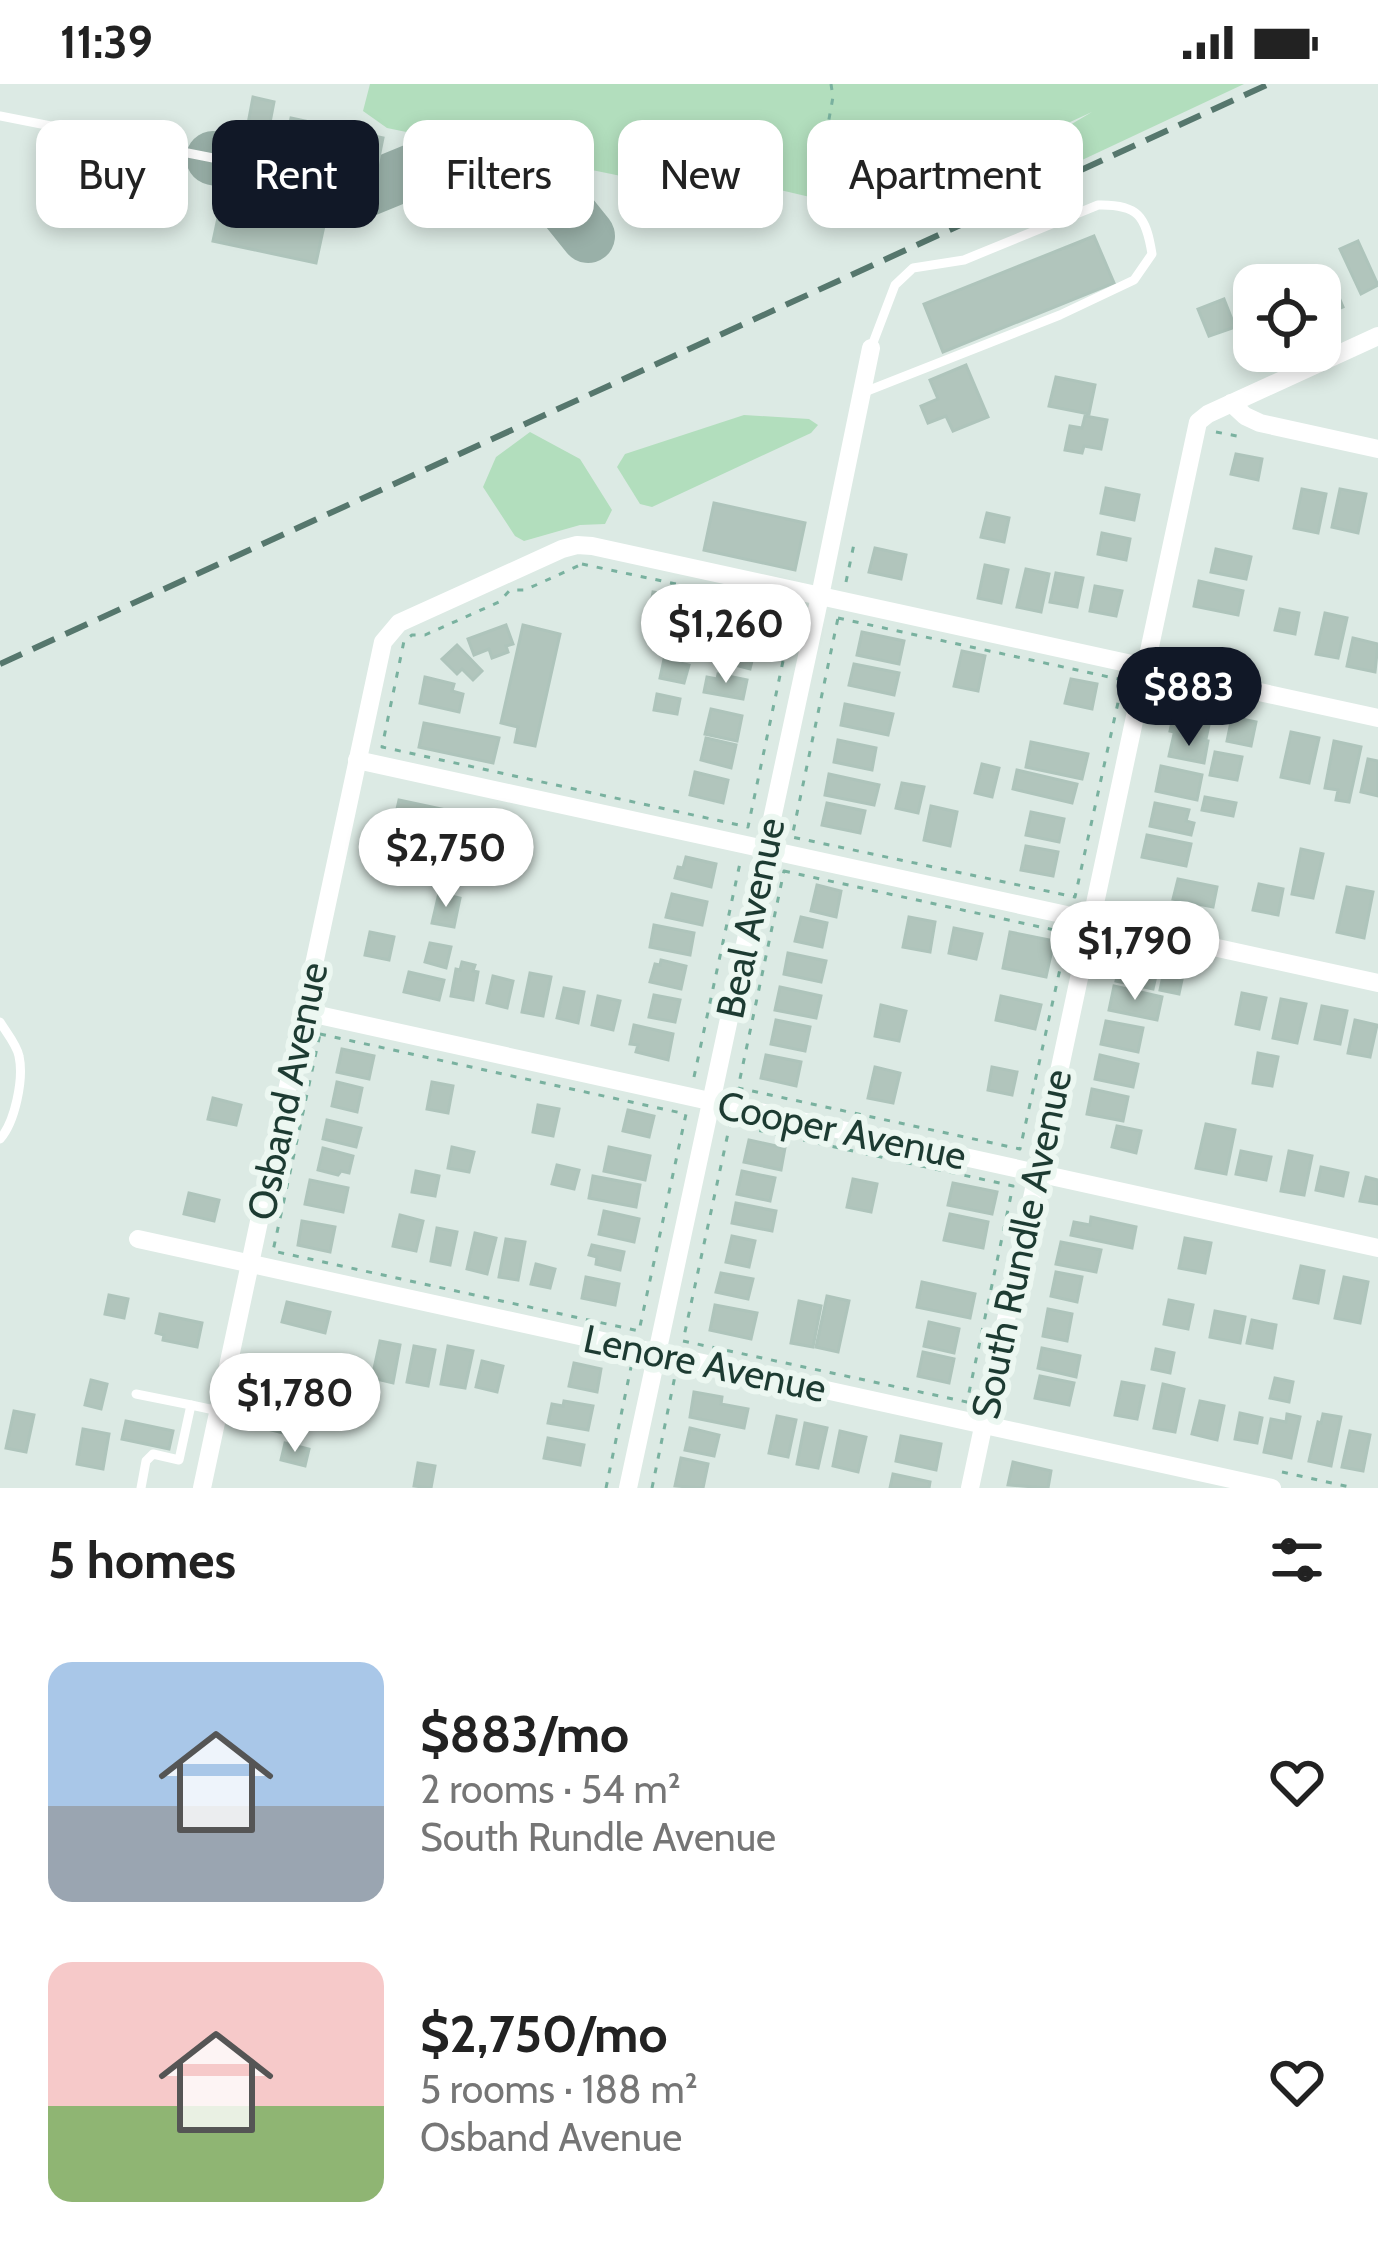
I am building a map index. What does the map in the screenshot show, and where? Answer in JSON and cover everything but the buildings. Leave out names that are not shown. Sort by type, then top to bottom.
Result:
[{"type":"street","name":"South Rundle Avenue","points":[[970,1488],[1198,422],[1208,413],[1378,336]]},
{"type":"street","name":"Beal Avenue","points":[[628,1488],[871,348]]},
{"type":"street","points":[[1231,403],[1260,423],[1378,449]]},
{"type":"street","name":"Osband Avenue","points":[[202,1488],[383,641],[390,630],[577,545],[820,596]]},
{"type":"street","points":[[820,596],[1378,718]]},
{"type":"street","points":[[357,760],[1378,983]]},
{"type":"street","name":"Cooper Avenue","points":[[305,1012],[1378,1247]]},
{"type":"street","name":"Lenore Avenue","points":[[138,1239],[982,1424],[1278,1480]]},
{"type":"lane","points":[[0,116],[212,158]]},
{"type":"lane","points":[[862,393],[1060,315],[1134,280],[1152,254],[1148,230],[1138,213],[1119,204],[1098,205],[964,260],[913,268],[895,284],[871,348]]},
{"type":"lane","points":[[0,1022],[19,1055],[18,1101],[0,1139]]},
{"type":"lane","points":[[136,1394],[219,1411]]},
{"type":"lane","points":[[141,1488],[146,1461],[153,1454],[179,1460],[191,1405]]},
{"type":"path","points":[[829,120],[831,84]]},
{"type":"path","points":[[1216,432],[1239,437]]},
{"type":"path","points":[[845,583],[854,544]]},
{"type":"path","points":[[582,564],[794,609],[748,827],[382,747],[404,641],[499,602],[510,590],[525,590],[582,564]]},
{"type":"path","points":[[838,618],[1123,680],[1075,898],[792,837],[838,618]]},
{"type":"path","points":[[694,1077],[740,862]]},
{"type":"path","points":[[784,871],[1068,933],[1020,1149],[738,1088],[784,871]]},
{"type":"path","points":[[320,1034],[686,1114],[639,1331],[273,1251],[320,1034]]},
{"type":"path","points":[[730,1124],[1013,1186],[967,1402],[683,1341],[730,1124]]},
{"type":"path","points":[[606,1488],[632,1367]]},
{"type":"path","points":[[652,1488],[675,1375]]},
{"type":"path","points":[[1278,1480],[1354,1488]]},
{"type":"green space","points":[[370,84],[1244,84],[1083,160],[1083,120],[1078,120],[1092,112],[1075,120],[807,120],[807,196],[783,191],[783,120],[618,120],[618,175],[594,170],[594,120],[403,120],[403,131],[387,128],[363,111]]},
{"type":"green space","points":[[744,415],[809,419],[818,425],[811,433],[652,507],[640,504],[617,467],[625,454]]},
{"type":"green space","points":[[530,432],[580,459],[612,510],[605,524],[580,525],[524,541],[515,536],[483,487],[496,457]]},
{"type":"taxiway","points":[[379,185],[427,165],[474,158],[533,174],[588,236]]},
{"type":"railway","points":[[0,664],[1269,84]]}]
